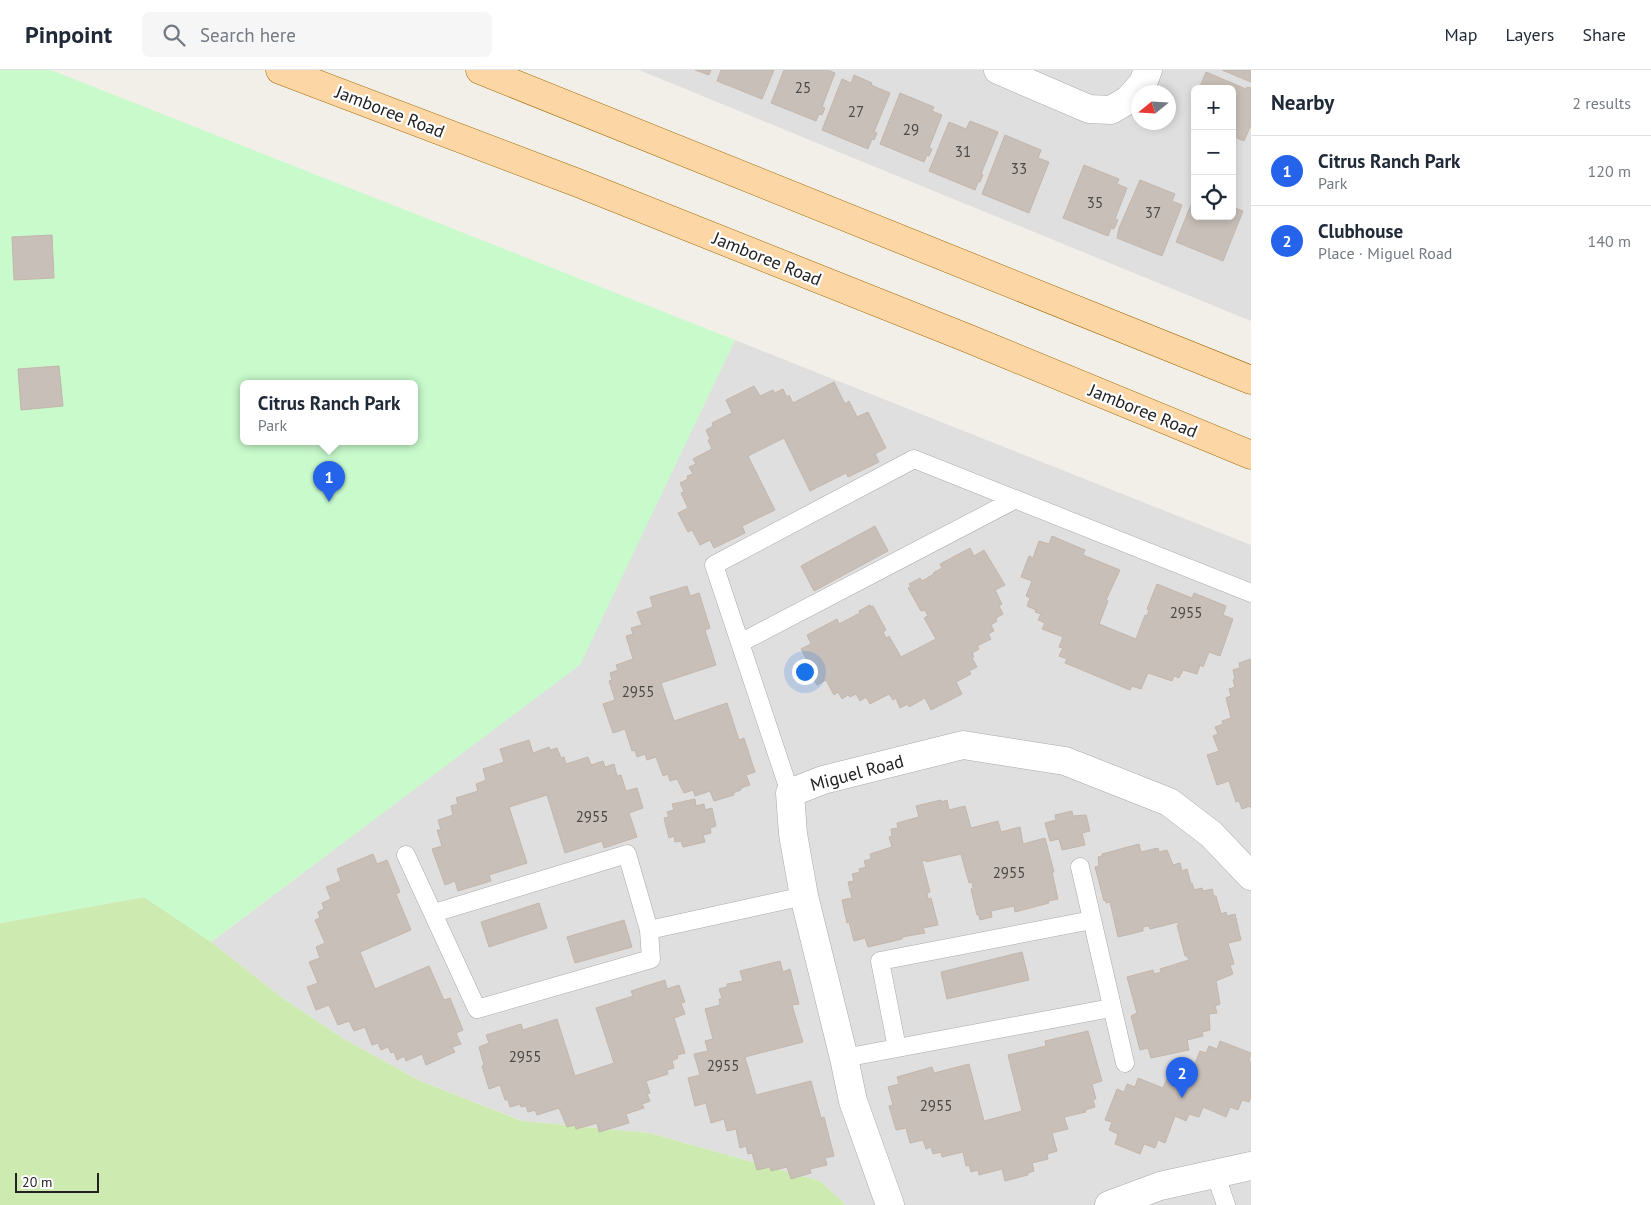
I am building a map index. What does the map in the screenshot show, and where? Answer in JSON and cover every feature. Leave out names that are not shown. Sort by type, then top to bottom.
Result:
[{"type":"main road","name":"Jamboree Road","points":[[280,70],[596,190],[1251,455]]},
{"type":"main road","points":[[480,70],[1251,380]]},
{"type":"street","points":[[998,70],[1089,109],[1111,110],[1128,100],[1143,83],[1148,70]]},
{"type":"street","name":"Miguel Road","points":[[890,1205],[853,1101],[804,896],[793,834],[790,793],[823,780],[963,745],[1065,761],[1169,802],[1211,834],[1251,876]]},
{"type":"street","points":[[1109,1205],[1160,1186],[1251,1166]]},
{"type":"lane","points":[[790,793],[714,565],[914,458],[1251,593]]},
{"type":"lane","points":[[740,643],[1016,499]]},
{"type":"lane","points":[[406,855],[477,1009],[651,959],[649,930],[627,854],[434,913]]},
{"type":"lane","points":[[1080,867],[1124,1063]]},
{"type":"lane","points":[[649,930],[804,896]]},
{"type":"lane","points":[[897,1048],[880,961],[1092,920]]},
{"type":"lane","points":[[844,1058],[1111,1008]]},
{"type":"lane","points":[[1215,1173],[1226,1205]]},
{"type":"shaded area","points":[[639,70],[1251,70],[1251,321]]},
{"type":"shaded area","points":[[735,340],[1251,545],[1251,1205],[846,1205],[820,1181],[649,1133],[523,1121],[420,1081],[344,1039],[281,997],[211,942],[579,665]]},
{"type":"green space","points":[[0,70],[51,70],[735,340],[580,665],[211,942],[144,897],[0,923]]},
{"type":"green space","points":[[144,897],[211,942],[281,997],[344,1039],[420,1081],[522,1121],[649,1133],[820,1181],[846,1205],[0,1205],[0,923]]},
{"type":"building","points":[[695,70],[711,70],[709,75]]},
{"type":"building","points":[[721,70],[774,70],[762,99],[717,81]]},
{"type":"building","points":[[784,70],[828,70],[835,73],[822,107],[825,108],[822,115],[819,114],[816,121],[771,103]]},
{"type":"building","points":[[1222,70],[1251,70],[1251,82]]},
{"type":"building","points":[[1206,72],[1246,89],[1247,87],[1251,88],[1251,125],[1244,141],[1236,138],[1236,85],[1201,85]]},
{"type":"building","points":[[854,75],[890,93],[874,132],[877,133],[868,149],[822,130],[842,79],[851,83]]},
{"type":"building","points":[[900,93],[934,107],[932,111],[942,115],[929,148],[932,149],[924,162],[880,144]]},
{"type":"building","points":[[970,121],[998,132],[981,174],[983,175],[975,190],[929,171],[949,122],[966,129]]},
{"type":"building","points":[[1005,135],[1041,150],[1038,158],[1049,162],[1029,213],[982,194]]},
{"type":"building","points":[[1084,165],[1119,179],[1117,184],[1127,188],[1115,219],[1118,220],[1114,229],[1111,228],[1108,236],[1063,218]]},
{"type":"building","points":[[1140,180],[1175,194],[1172,201],[1182,205],[1162,256],[1117,238],[1119,228]]},
{"type":"building","points":[[1191,205],[1191,220],[1236,220],[1236,208],[1243,211],[1223,261],[1176,242]]},
{"type":"building","points":[[52,235],[54,278],[14,280],[12,237]]},
{"type":"building","points":[[59,366],[63,406],[21,410],[18,369]]},
{"type":"building","points":[[834,382],[845,404],[849,401],[857,417],[868,412],[886,448],[875,454],[879,462],[848,477],[846,473],[810,491],[784,438],[748,456],[775,510],[742,526],[745,533],[714,548],[710,540],[700,545],[692,530],[688,532],[678,513],[688,508],[681,493],[684,492],[680,483],[688,479],[687,476],[693,474],[689,467],[696,464],[693,459],[712,449],[706,430],[713,426],[712,423],[732,413],[726,400],[754,386],[760,396],[773,390],[775,393],[783,389],[793,403]]},
{"type":"building","points":[[875,526],[888,551],[814,591],[801,566]]},
{"type":"building","points":[[1052,536],[1085,550],[1083,555],[1120,570],[1106,600],[1108,601],[1099,624],[1136,639],[1145,615],[1147,616],[1149,610],[1147,609],[1157,584],[1192,598],[1194,593],[1226,606],[1223,615],[1233,619],[1220,656],[1209,652],[1203,667],[1200,665],[1197,674],[1183,670],[1179,678],[1174,676],[1172,681],[1148,673],[1141,689],[1132,686],[1130,690],[1065,663],[1067,659],[1059,656],[1063,648],[1059,647],[1063,637],[1042,629],[1045,623],[1038,620],[1041,614],[1027,606],[1030,598],[1026,596],[1032,581],[1021,577],[1029,556],[1033,558],[1039,541],[1049,544]]},
{"type":"building","points":[[970,548],[974,556],[984,550],[1005,585],[995,590],[1002,604],[999,606],[1003,614],[996,618],[997,621],[991,625],[994,631],[988,634],[991,639],[977,646],[979,649],[972,653],[974,657],[972,658],[977,667],[969,671],[971,674],[956,682],[962,694],[931,710],[925,698],[909,707],[908,704],[900,708],[896,698],[893,700],[889,694],[870,704],[866,697],[860,701],[856,694],[850,697],[848,695],[842,699],[838,692],[834,695],[826,680],[817,685],[806,665],[809,664],[801,649],[811,644],[807,635],[837,619],[839,624],[860,613],[859,611],[870,605],[871,607],[873,606],[886,630],[883,632],[886,638],[889,636],[901,657],[936,639],[924,618],[928,616],[925,610],[921,611],[908,588],[911,587],[909,584],[920,578],[922,581],[934,574],[942,568],[940,564]]},
{"type":"building","points":[[687,586],[690,596],[699,593],[710,628],[705,630],[716,665],[661,683],[674,721],[727,703],[739,740],[744,738],[755,772],[746,775],[750,785],[733,793],[734,795],[714,801],[710,791],[695,796],[693,790],[684,793],[677,779],[670,781],[668,774],[663,776],[656,757],[647,760],[645,754],[637,757],[635,750],[632,751],[625,729],[613,733],[603,704],[615,700],[609,681],[612,680],[610,673],[618,670],[616,665],[633,659],[626,636],[633,634],[631,628],[642,625],[637,612],[653,607],[650,597]]},
{"type":"building","points":[[1251,659],[1251,808],[1250,806],[1242,809],[1239,801],[1236,802],[1229,781],[1217,785],[1207,755],[1219,751],[1213,736],[1218,734],[1215,727],[1223,724],[1222,721],[1231,718],[1226,698],[1231,696],[1229,689],[1235,687],[1233,670],[1240,668],[1239,663]]},
{"type":"building","points":[[529,740],[533,753],[549,747],[550,750],[557,748],[561,758],[564,757],[566,764],[588,757],[591,765],[603,761],[605,767],[614,764],[617,776],[621,775],[626,791],[637,788],[643,808],[629,813],[637,837],[604,848],[602,841],[565,853],[547,795],[509,807],[527,863],[489,875],[491,881],[458,891],[455,881],[445,885],[432,849],[442,846],[437,830],[441,830],[438,820],[453,815],[451,806],[458,804],[456,798],[478,791],[476,784],[486,780],[483,769],[504,762],[500,749]]},
{"type":"building","points":[[695,799],[696,806],[704,804],[705,810],[712,808],[716,826],[710,828],[711,833],[703,835],[705,842],[683,847],[681,841],[675,842],[674,836],[669,838],[664,818],[669,817],[667,812],[674,810],[672,804]]},
{"type":"building","points":[[941,800],[941,802],[947,800],[949,810],[965,806],[971,828],[998,821],[1001,832],[1020,827],[1023,844],[1045,838],[1054,872],[1052,872],[1058,899],[1015,912],[1014,906],[991,911],[992,917],[980,920],[971,889],[973,888],[972,882],[969,883],[961,854],[926,862],[926,860],[922,861],[930,892],[927,893],[928,899],[931,898],[938,925],[923,928],[925,933],[902,937],[902,939],[868,947],[865,938],[854,941],[849,922],[847,923],[842,900],[852,898],[848,882],[854,881],[852,874],[860,872],[859,869],[866,867],[864,861],[871,859],[870,854],[892,847],[889,837],[892,836],[891,829],[898,828],[897,823],[919,817],[916,806]]},
{"type":"building","points":[[1072,811],[1073,816],[1086,815],[1090,831],[1082,833],[1085,845],[1062,850],[1059,839],[1050,841],[1045,823],[1056,820],[1055,815]]},
{"type":"building","points":[[1139,844],[1141,852],[1158,848],[1159,852],[1167,850],[1173,865],[1180,863],[1182,871],[1187,869],[1194,890],[1202,888],[1203,891],[1212,889],[1221,914],[1226,912],[1227,916],[1235,914],[1241,940],[1228,943],[1234,964],[1230,965],[1233,974],[1216,981],[1220,1004],[1215,1006],[1217,1013],[1209,1014],[1210,1030],[1202,1032],[1203,1036],[1187,1040],[1189,1050],[1151,1058],[1148,1048],[1140,1050],[1131,1016],[1137,1013],[1127,977],[1153,970],[1154,974],[1161,972],[1160,969],[1189,960],[1185,956],[1177,925],[1179,925],[1178,922],[1150,929],[1149,926],[1143,927],[1143,931],[1118,937],[1110,902],[1106,903],[1106,900],[1104,901],[1095,867],[1099,866],[1098,857],[1102,856],[1102,854]]},
{"type":"building","points":[[373,854],[377,864],[387,860],[400,892],[396,894],[411,930],[360,952],[375,989],[429,966],[444,1000],[450,998],[463,1030],[456,1033],[461,1044],[452,1047],[455,1052],[426,1065],[422,1054],[406,1061],[404,1056],[397,1060],[394,1052],[391,1053],[388,1047],[381,1050],[378,1043],[372,1045],[365,1027],[354,1031],[349,1021],[338,1025],[329,1005],[316,1010],[307,987],[318,983],[309,962],[320,958],[316,947],[325,943],[315,920],[320,918],[318,912],[324,909],[322,903],[331,899],[326,887],[341,881],[337,869]]},
{"type":"building","points":[[539,903],[547,928],[489,947],[481,922]]},
{"type":"building","points":[[624,920],[632,947],[575,963],[567,937]]},
{"type":"building","points":[[1022,952],[1029,980],[947,999],[941,972]]},
{"type":"building","points":[[780,961],[783,972],[790,969],[799,1004],[792,1005],[803,1042],[745,1057],[756,1095],[811,1081],[821,1118],[824,1117],[834,1156],[825,1158],[827,1165],[810,1169],[811,1173],[791,1179],[787,1167],[771,1171],[770,1167],[757,1170],[752,1153],[748,1154],[746,1146],[740,1148],[736,1129],[727,1131],[724,1119],[711,1123],[706,1103],[695,1106],[688,1078],[700,1075],[694,1054],[708,1051],[705,1041],[713,1039],[705,1009],[720,1005],[719,999],[722,998],[719,989],[727,987],[727,984],[743,981],[740,971]]},
{"type":"building","points":[[665,980],[667,989],[679,985],[685,1002],[681,1003],[685,1014],[674,1018],[685,1053],[677,1055],[678,1058],[672,1061],[674,1068],[667,1070],[668,1074],[646,1081],[650,1093],[647,1094],[650,1101],[642,1104],[644,1108],[626,1114],[629,1123],[599,1132],[597,1123],[576,1129],[575,1125],[567,1127],[559,1108],[537,1115],[535,1110],[528,1112],[526,1106],[521,1107],[520,1104],[510,1107],[508,1100],[505,1100],[500,1085],[489,1089],[479,1047],[489,1043],[486,1035],[521,1024],[523,1030],[557,1019],[575,1076],[614,1063],[596,1008],[633,996],[631,991]]},
{"type":"building","points":[[1088,1031],[1102,1081],[1092,1084],[1096,1099],[1093,1099],[1095,1107],[1085,1110],[1086,1112],[1064,1117],[1068,1129],[1052,1133],[1057,1151],[1047,1154],[1048,1159],[1032,1163],[1034,1171],[1028,1173],[1028,1175],[1005,1181],[1002,1169],[979,1175],[978,1170],[971,1172],[969,1165],[966,1166],[963,1152],[942,1157],[941,1152],[933,1154],[931,1147],[926,1149],[923,1140],[910,1143],[906,1128],[896,1130],[889,1106],[893,1105],[888,1087],[899,1084],[897,1077],[932,1067],[934,1073],[969,1064],[984,1121],[1022,1111],[1008,1055],[1046,1046],[1045,1041]]},
{"type":"building","points":[[1220,1041],[1251,1053],[1249,1061],[1251,1062],[1251,1097],[1249,1102],[1242,1100],[1238,1110],[1230,1107],[1226,1117],[1203,1107],[1199,1117],[1189,1114],[1186,1121],[1175,1116],[1165,1143],[1158,1140],[1155,1148],[1144,1144],[1140,1154],[1115,1144],[1118,1134],[1109,1130],[1112,1122],[1105,1120],[1117,1089],[1124,1092],[1127,1084],[1135,1087],[1138,1078],[1163,1088],[1168,1076],[1176,1079],[1178,1073],[1189,1078],[1200,1051],[1206,1053],[1209,1046],[1217,1049]]},
{"type":"place","name":"Citrus Ranch Park","points":[[329,502]]},
{"type":"place","name":"Clubhouse","points":[[1182,1098]]}]
